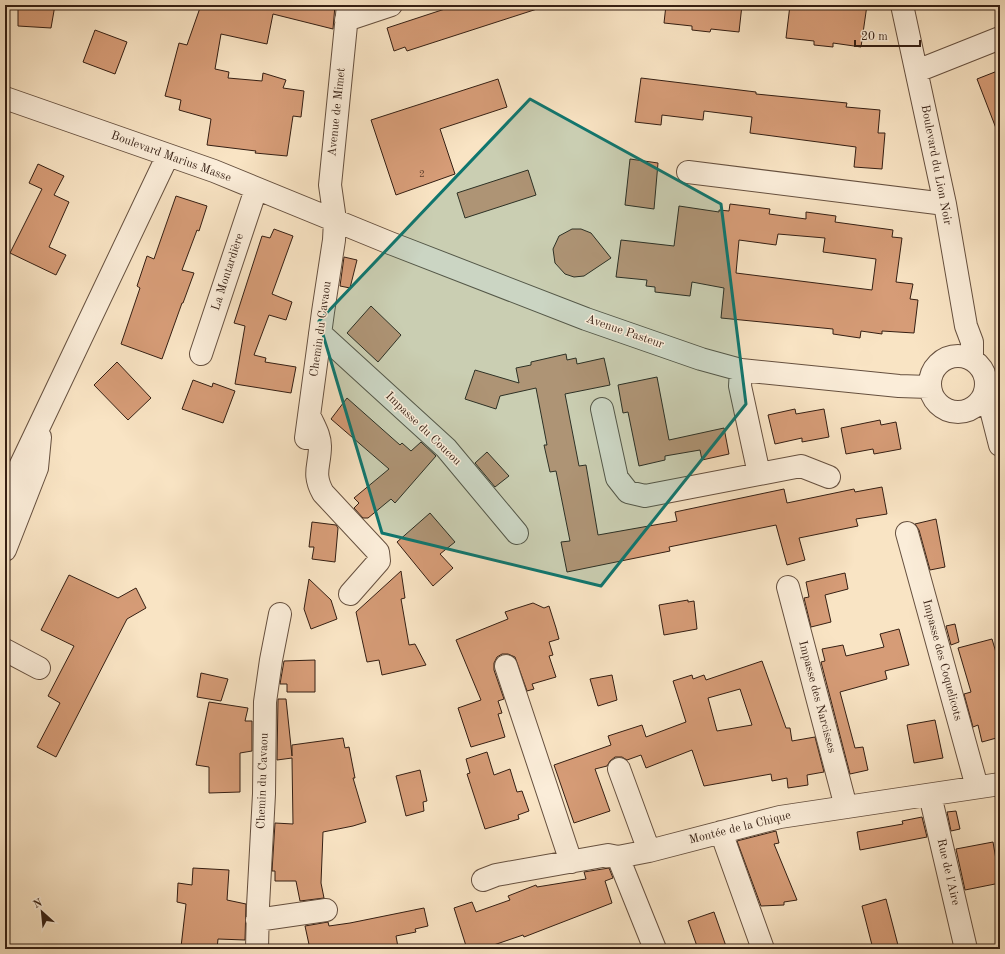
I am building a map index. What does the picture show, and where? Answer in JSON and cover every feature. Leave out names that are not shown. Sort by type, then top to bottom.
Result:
[{"type":"street","points":[[347,12],[391,5]]},
{"type":"street","name":"Boulevard du Lion Noir","points":[[902,5],[945,204],[966,326],[972,342],[972,359]]},
{"type":"street","name":"Avenue de Mimet","points":[[335,220],[330,185],[347,12]]},
{"type":"street","points":[[917,71],[1000,38]]},
{"type":"street","name":"Boulevard Marius Masse","points":[[5,98],[168,154],[335,220]]},
{"type":"street","points":[[5,498],[168,154]]},
{"type":"street","points":[[688,172],[945,204]]},
{"type":"street","name":"La Montardière","points":[[201,354],[256,189]]},
{"type":"street","name":"Chemin du Cavaou","points":[[306,438],[334,240],[335,220]]},
{"type":"street","name":"Avenue Pasteur","points":[[335,220],[390,244],[586,319],[701,359],[741,370],[899,386],[929,387]]},
{"type":"street","points":[[966,326],[945,359],[933,371],[929,387],[936,404],[952,412],[962,413],[1000,444]]},
{"type":"street","name":"Impasse du Coucou","points":[[320,332],[446,448],[517,532]]},
{"type":"street","points":[[945,359],[963,356],[972,359],[978,364],[990,380],[1000,444]]},
{"type":"street","points":[[741,370],[740,386],[759,474]]},
{"type":"street","points":[[962,413],[977,405],[983,398],[990,380]]},
{"type":"street","points":[[602,409],[617,478],[628,492],[645,496],[801,466],[829,477]]},
{"type":"street","points":[[310,417],[319,436],[320,447],[316,472],[318,484],[324,493],[378,552],[379,561],[350,594]]},
{"type":"street","points":[[5,550],[37,468],[41,424]]},
{"type":"street","name":"Impasse des Coquelicots","points":[[907,533],[977,787]]},
{"type":"street","name":"Impasse des Narcisses","points":[[788,587],[846,806]]},
{"type":"street","name":"Chemin du Cavaou","points":[[257,949],[257,920],[264,794],[265,702],[280,614]]},
{"type":"street","points":[[5,650],[39,668]]},
{"type":"street","points":[[506,666],[564,863]]},
{"type":"street","points":[[513,723],[564,863]]},
{"type":"street","points":[[619,769],[649,851]]},
{"type":"street","name":"Montée de la Chique","points":[[483,880],[496,875],[608,855],[618,857],[649,851],[780,817],[1000,784]]},
{"type":"street","name":"Rue de l'Aire","points":[[930,795],[966,949]]},
{"type":"street","points":[[721,832],[763,949]]},
{"type":"street","points":[[618,857],[655,949]]},
{"type":"street","points":[[257,920],[326,910]]},
{"type":"highlighted area","points":[[530,99],[721,204],[746,404],[601,586],[382,533],[319,321]]},
{"type":"building","points":[[18,5],[55,5],[51,28],[18,26]]},
{"type":"building","points":[[201,5],[335,5],[333,29],[273,14],[267,44],[221,34],[215,69],[229,72],[228,78],[262,81],[263,73],[286,80],[283,88],[304,91],[301,117],[293,116],[287,156],[255,153],[256,151],[207,145],[211,119],[179,110],[181,100],[165,96],[179,43],[187,45]]},
{"type":"building","points":[[457,5],[536,5],[537,9],[407,51],[405,47],[394,51],[387,28]]},
{"type":"building","points":[[666,5],[742,5],[739,32],[711,29],[710,32],[692,30],[692,26],[664,23]]},
{"type":"building","points":[[790,5],[867,5],[861,47],[833,43],[833,47],[814,45],[814,41],[786,38]]},
{"type":"building","points":[[95,30],[127,42],[115,74],[83,62]]},
{"type":"building","points":[[1000,70],[1000,136],[999,136],[977,79]]},
{"type":"building","points":[[641,78],[756,92],[756,94],[847,103],[846,107],[880,110],[878,133],[885,133],[882,169],[854,167],[856,147],[750,133],[752,117],[704,111],[703,120],[662,115],[661,125],[635,122]]},
{"type":"building","points":[[498,79],[507,107],[440,129],[455,174],[396,195],[371,120]]},
{"type":"building","points":[[630,159],[658,163],[654,209],[625,205]]},
{"type":"building","points":[[38,164],[64,176],[54,195],[69,202],[49,247],[66,255],[56,275],[10,253],[42,189],[29,183]]},
{"type":"building","points":[[528,170],[536,195],[465,218],[457,193]]},
{"type":"building","points":[[176,196],[207,206],[199,231],[197,230],[182,270],[194,273],[162,359],[121,344],[140,288],[137,286],[147,256],[154,259]]},
{"type":"building","points":[[730,204],[770,209],[769,214],[806,219],[806,212],[836,216],[835,222],[893,230],[892,237],[902,238],[896,282],[913,284],[910,299],[918,300],[914,333],[882,331],[882,334],[861,331],[860,338],[833,334],[833,329],[721,318],[724,288],[692,282],[690,296],[655,292],[655,287],[646,286],[647,280],[616,277],[621,240],[674,246],[679,206],[719,212],[719,210],[729,211]],"holes":[[[778,234],[825,238],[823,252],[876,259],[872,290],[736,273],[739,240],[776,245]]]},
{"type":"building","points":[[274,229],[293,236],[272,294],[292,302],[286,320],[269,315],[254,355],[266,358],[265,362],[296,367],[291,393],[235,384],[245,326],[234,323],[262,236],[270,238]]},
{"type":"building","points":[[572,229],[581,229],[591,233],[611,258],[584,276],[574,277],[565,274],[555,263],[553,249],[559,236]]},
{"type":"building","points":[[344,257],[357,260],[350,288],[340,286]]},
{"type":"building","points":[[371,306],[401,335],[378,362],[347,333]]},
{"type":"building","points":[[566,354],[567,360],[576,358],[577,364],[604,358],[610,385],[565,394],[579,466],[586,465],[598,535],[677,521],[675,512],[784,489],[787,503],[854,489],[855,492],[882,487],[887,514],[856,519],[858,526],[799,538],[805,560],[787,565],[776,525],[669,547],[670,551],[567,572],[561,542],[570,541],[556,471],[550,472],[544,445],[547,445],[536,388],[500,396],[496,409],[465,399],[475,370],[519,383],[516,368],[531,365],[531,362]]},
{"type":"building","points":[[117,362],[151,398],[128,420],[94,385]]},
{"type":"building","points":[[657,377],[669,440],[724,428],[729,454],[702,460],[700,450],[665,456],[665,460],[639,466],[628,412],[623,413],[618,385]]},
{"type":"building","points":[[193,380],[212,387],[213,383],[235,391],[223,423],[182,409]]},
{"type":"building","points":[[347,398],[400,445],[402,443],[411,451],[421,442],[436,456],[395,503],[391,499],[368,518],[363,518],[354,508],[359,503],[354,498],[389,469],[331,419]]},
{"type":"building","points":[[795,409],[796,414],[824,409],[829,437],[802,442],[802,438],[775,444],[768,415]]},
{"type":"building","points":[[880,420],[881,425],[896,422],[901,449],[874,454],[873,449],[846,454],[841,428]]},
{"type":"building","points":[[487,452],[509,476],[495,487],[475,463]]},
{"type":"building","points":[[430,513],[455,542],[440,554],[453,568],[433,586],[397,542]]},
{"type":"building","points":[[936,519],[945,567],[930,570],[919,530],[915,524]]},
{"type":"building","points":[[312,522],[336,525],[338,528],[335,562],[312,559],[314,547],[309,547]]},
{"type":"building","points":[[401,571],[405,598],[401,599],[409,645],[415,644],[426,665],[382,675],[379,660],[367,662],[356,612]]},
{"type":"building","points":[[845,573],[848,589],[825,595],[831,622],[811,627],[804,598],[809,597],[806,582]]},
{"type":"building","points":[[69,575],[118,598],[136,588],[146,608],[127,619],[56,757],[37,747],[60,703],[48,696],[74,646],[41,630]]},
{"type":"building","points":[[309,579],[331,600],[337,619],[311,629],[304,609]]},
{"type":"building","points":[[688,600],[688,602],[694,601],[697,629],[664,635],[659,605]]},
{"type":"building","points":[[533,603],[544,608],[549,606],[556,628],[559,639],[549,642],[553,655],[549,656],[556,677],[532,684],[534,689],[527,691],[515,657],[508,654],[502,654],[497,657],[494,663],[494,670],[504,699],[498,701],[502,713],[498,714],[505,737],[471,747],[458,708],[481,700],[456,640],[508,619],[505,612]]},
{"type":"building","points":[[955,624],[959,642],[951,645],[946,626]]},
{"type":"building","points":[[899,629],[909,665],[885,671],[887,679],[840,692],[855,748],[863,747],[868,770],[850,774],[821,662],[825,661],[822,649],[843,645],[846,656],[884,647],[880,634]]},
{"type":"building","points":[[992,639],[1000,666],[1000,737],[982,742],[978,725],[973,727],[964,694],[971,692],[958,648]]},
{"type":"building","points":[[315,660],[315,692],[287,692],[287,684],[280,684],[284,661]]},
{"type":"building","points":[[762,661],[786,728],[790,728],[792,741],[815,737],[824,772],[807,775],[808,785],[788,788],[787,778],[772,781],[771,774],[704,786],[692,750],[646,768],[641,755],[627,760],[622,757],[615,757],[607,766],[595,769],[610,811],[574,823],[554,765],[611,745],[608,736],[642,725],[646,737],[686,722],[673,681],[692,675],[693,679],[704,675],[706,680]],"holes":[[[740,689],[752,725],[717,731],[708,698]]]},
{"type":"building","points":[[201,673],[228,679],[221,701],[197,697]]},
{"type":"building","points":[[612,675],[617,700],[598,706],[590,679]]},
{"type":"building","points":[[278,699],[286,699],[292,756],[292,745],[343,738],[345,748],[349,747],[355,778],[353,778],[366,822],[323,832],[321,883],[324,898],[300,901],[296,881],[275,881],[275,871],[272,871],[275,823],[293,824],[292,758],[277,760]]},
{"type":"building","points":[[209,702],[248,708],[245,721],[252,721],[252,751],[240,753],[240,792],[209,793],[209,767],[196,765]]},
{"type":"building","points":[[935,720],[943,758],[914,763],[907,725]]},
{"type":"building","points":[[487,752],[494,775],[510,769],[517,792],[522,791],[529,811],[518,815],[519,819],[485,829],[467,774],[470,773],[466,759]]},
{"type":"building","points":[[420,770],[427,801],[423,802],[424,811],[406,816],[396,776]]},
{"type":"building","points":[[956,811],[960,829],[951,831],[947,812]]},
{"type":"building","points":[[922,817],[927,837],[860,850],[857,832],[903,824],[902,821]]},
{"type":"building","points":[[776,831],[779,843],[774,844],[797,900],[784,902],[784,905],[761,906],[737,841]]},
{"type":"building","points":[[993,842],[1000,883],[965,890],[956,849]]},
{"type":"building","points":[[193,868],[229,870],[227,900],[246,904],[245,940],[218,939],[217,949],[191,949],[181,947],[186,904],[177,902],[178,883],[192,885]]},
{"type":"building","points":[[609,868],[613,878],[605,881],[612,903],[524,937],[523,935],[482,949],[467,949],[454,908],[472,902],[476,912],[510,900],[508,896],[536,885],[537,887],[586,879],[584,872]]},
{"type":"building","points":[[886,899],[899,949],[873,949],[862,906]]},
{"type":"building","points":[[424,908],[428,926],[415,929],[416,932],[396,936],[398,947],[388,949],[310,949],[305,926],[328,922],[329,926],[350,923]]},
{"type":"building","points":[[714,912],[727,949],[698,949],[688,921]]}]
